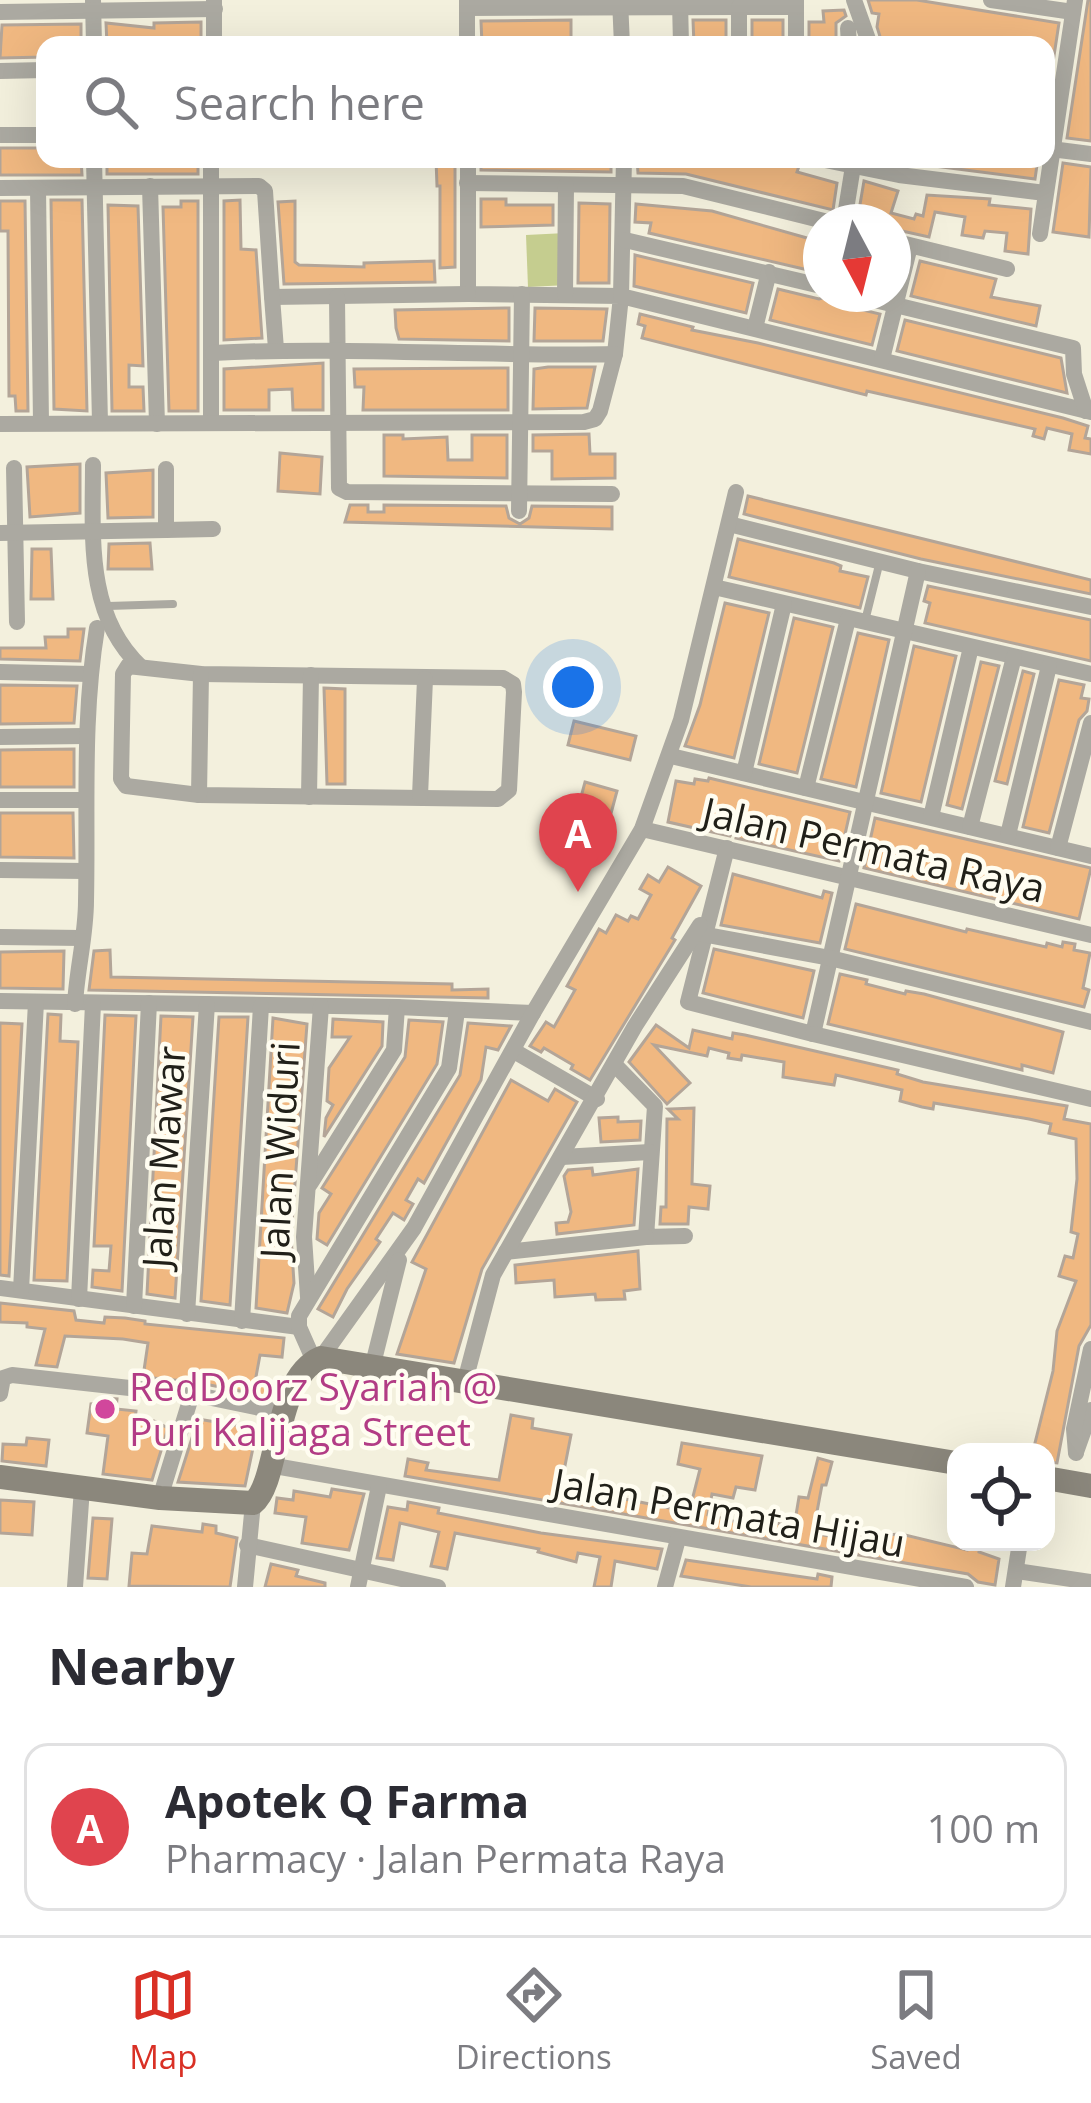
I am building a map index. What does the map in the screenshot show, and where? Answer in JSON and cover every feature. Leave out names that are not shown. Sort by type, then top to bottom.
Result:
[{"type":"street","points":[[854,0],[870,36]]},
{"type":"street","points":[[991,0],[1074,6],[1055,72]]},
{"type":"street","points":[[739,3],[739,36]]},
{"type":"street","points":[[467,36],[467,4],[796,3],[796,36]]},
{"type":"street","points":[[0,12],[37,6],[214,4],[214,36]]},
{"type":"street","points":[[621,4],[622,36]]},
{"type":"street","points":[[681,4],[681,36]]},
{"type":"street","points":[[93,6],[94,36]]},
{"type":"street","points":[[0,71],[36,70]]},
{"type":"street","points":[[0,135],[36,135]]},
{"type":"street","points":[[1055,138],[1091,154]]},
{"type":"street","points":[[94,168],[100,423]]},
{"type":"street","points":[[210,168],[211,423]]},
{"type":"street","points":[[468,168],[468,294]]},
{"type":"street","points":[[0,424],[523,424],[595,419],[615,354],[625,240],[624,168]]},
{"type":"street","points":[[847,204],[853,168]]},
{"type":"street","points":[[903,168],[1045,194]]},
{"type":"street","points":[[1040,234],[1047,168]]},
{"type":"street","points":[[467,183],[683,186],[803,216]]},
{"type":"street","points":[[565,295],[566,184]]},
{"type":"street","points":[[0,188],[209,185],[266,190],[276,350]]},
{"type":"street","points":[[150,186],[157,424]]},
{"type":"street","points":[[38,188],[41,423]]},
{"type":"street","points":[[625,240],[803,281]]},
{"type":"street","points":[[911,245],[1007,269]]},
{"type":"street","points":[[755,328],[769,272]]},
{"type":"street","points":[[520,503],[522,294]]},
{"type":"street","points":[[272,297],[621,296],[1089,412]]},
{"type":"street","points":[[337,297],[340,488],[347,493],[520,503],[612,494]]},
{"type":"street","points":[[911,309],[1065,345],[1076,352],[1074,374],[1089,412]]},
{"type":"street","points":[[882,359],[894,312]]},
{"type":"street","points":[[213,353],[615,354]]},
{"type":"street","points":[[93,465],[100,606],[121,645],[142,667]]},
{"type":"street","points":[[14,468],[8,574],[17,622]]},
{"type":"street","points":[[166,469],[166,530]]},
{"type":"street","points":[[0,1478],[160,1498],[253,1503],[261,1497],[284,1412],[303,1370],[317,1360],[402,1247],[642,829],[671,756],[736,492]]},
{"type":"street","points":[[729,524],[1091,607]]},
{"type":"street","points":[[10,530],[212,530]]},
{"type":"street","points":[[813,1034],[919,571]]},
{"type":"street","points":[[714,587],[1091,674]]},
{"type":"street","points":[[744,773],[784,604]]},
{"type":"street","points":[[806,788],[856,620]]},
{"type":"street","points":[[79,1299],[86,736],[97,628]]},
{"type":"street","points":[[932,817],[971,647]]},
{"type":"street","points":[[970,826],[1014,657]]},
{"type":"street","points":[[1008,836],[1049,666]]},
{"type":"street","points":[[126,667],[142,667],[201,674],[503,678],[513,684],[514,692],[509,790],[504,797],[199,795],[123,784],[123,674],[126,667]]},
{"type":"street","points":[[0,672],[89,674]]},
{"type":"street","points":[[199,795],[201,674]]},
{"type":"street","points":[[309,796],[311,676]]},
{"type":"street","points":[[420,796],[425,679]]},
{"type":"street","points":[[1058,848],[1091,723]]},
{"type":"street","points":[[0,737],[86,736]]},
{"type":"street","points":[[671,756],[1091,856]]},
{"type":"street","points":[[0,800],[85,800]]},
{"type":"street","name":"Jalan Permata Raya","points":[[642,829],[1091,934]]},
{"type":"street","points":[[727,848],[687,996],[692,1006],[1091,1099]]},
{"type":"street","points":[[0,871],[86,871]]},
{"type":"street","points":[[465,1381],[484,1301],[506,1252],[707,914]]},
{"type":"street","points":[[702,934],[830,958],[1091,1022]]},
{"type":"street","points":[[0,937],[82,938]]},
{"type":"street","points":[[0,1001],[533,1013]]},
{"type":"street","points":[[21,1290],[36,1002]]},
{"type":"street","points":[[134,1306],[149,1004]]},
{"type":"street","name":"Jalan Mawar","points":[[187,1314],[207,1004]]},
{"type":"street","points":[[242,1321],[261,1006]]},
{"type":"street","name":"Jalan Widuri","points":[[308,1297],[306,1190],[321,1006]]},
{"type":"street","points":[[306,1190],[394,1050],[397,1007]]},
{"type":"street","points":[[317,1360],[299,1327],[308,1297],[448,1068],[457,1011]]},
{"type":"street","points":[[514,1051],[597,1099]]},
{"type":"street","points":[[614,1064],[654,1103],[646,1237]]},
{"type":"street","points":[[562,1156],[650,1151]]},
{"type":"street","points":[[506,1252],[685,1236]]},
{"type":"street","points":[[373,1364],[402,1247]]},
{"type":"street","points":[[0,1288],[299,1327]]},
{"type":"street","points":[[1084,1432],[1091,1349]]},
{"type":"street","points":[[317,1360],[373,1364],[947,1461]]},
{"type":"street","points":[[0,1394],[3,1378],[12,1375],[192,1394],[284,1412]]},
{"type":"street","points":[[160,1498],[192,1394]]},
{"type":"street","points":[[1068,1482],[1091,1410]]},
{"type":"street","name":"Jalan Permata Hijau","points":[[269,1465],[966,1587]]},
{"type":"street","points":[[360,1578],[379,1486]]},
{"type":"street","points":[[75,1587],[82,1488]]},
{"type":"street","points":[[245,1587],[253,1503]]},
{"type":"street","points":[[664,1587],[678,1539]]},
{"type":"street","points":[[247,1545],[360,1578],[438,1587]]},
{"type":"street","points":[[1015,1579],[1091,1582]]},
{"type":"lane","points":[[856,620],[878,569]]},
{"type":"lane","points":[[100,606],[173,604]]},
{"type":"green space","points":[[566,233],[568,285],[528,287],[526,235]]},
{"type":"building","points":[[868,0],[917,0],[1059,23],[1055,49],[1055,36],[880,36],[879,14],[872,13]]},
{"type":"building","points":[[1091,0],[1091,141],[1067,138]]},
{"type":"building","points":[[844,10],[846,16],[836,23],[836,36],[809,36],[809,22],[824,22],[823,11]]},
{"type":"building","points":[[571,20],[571,36],[482,36],[481,21]]},
{"type":"building","points":[[693,20],[726,20],[726,36],[694,36]]},
{"type":"building","points":[[752,20],[783,20],[783,36],[752,36]]},
{"type":"building","points":[[201,22],[201,36],[107,36],[106,23],[154,28],[154,23]]},
{"type":"building","points":[[81,24],[81,36],[36,36],[36,57],[0,58],[2,25]]},
{"type":"building","points":[[0,148],[36,148],[36,168],[82,168],[82,175],[0,175]]},
{"type":"building","points":[[1063,163],[1091,167],[1089,237],[1053,232]]},
{"type":"building","points":[[107,168],[198,168],[198,174],[107,174]]},
{"type":"building","points":[[436,168],[455,168],[455,267],[440,268]]},
{"type":"building","points":[[611,168],[611,172],[481,170]]},
{"type":"building","points":[[638,168],[798,168],[797,172],[837,183],[834,204],[808,204],[686,174],[638,173]]},
{"type":"building","points":[[949,168],[1037,168],[1035,179]]},
{"type":"building","points":[[864,181],[898,191],[894,204],[860,204]]},
{"type":"building","points":[[927,195],[990,199],[989,205],[1031,209],[1028,254],[1005,251],[1007,233],[985,231],[983,238],[962,235],[965,217],[935,212],[929,237],[911,233],[911,218],[923,216]]},
{"type":"building","points":[[481,199],[506,199],[506,205],[553,205],[553,225],[481,227]]},
{"type":"building","points":[[51,200],[82,200],[87,411],[54,409]]},
{"type":"building","points":[[240,200],[241,249],[256,250],[262,338],[224,340],[224,201]]},
{"type":"building","points":[[0,201],[25,201],[28,411],[16,411],[15,396],[9,396],[8,231],[0,231]]},
{"type":"building","points":[[181,201],[198,201],[198,411],[169,411],[163,207],[181,207]]},
{"type":"building","points":[[295,201],[295,262],[299,265],[364,267],[364,263],[434,261],[435,282],[284,284],[278,202]]},
{"type":"building","points":[[579,203],[610,204],[609,283],[578,283]]},
{"type":"building","points":[[636,204],[712,211],[803,237],[803,269],[649,233],[651,223],[635,222]]},
{"type":"building","points":[[108,205],[138,206],[143,366],[129,365],[129,387],[143,387],[144,411],[112,411]]},
{"type":"building","points":[[635,255],[753,283],[746,313],[634,286]]},
{"type":"building","points":[[920,261],[996,279],[991,297],[1040,306],[1036,326],[911,296]]},
{"type":"building","points":[[778,289],[803,295],[803,312],[880,314],[872,345],[770,320]]},
{"type":"building","points":[[509,308],[509,341],[399,339],[396,328],[395,310]]},
{"type":"building","points":[[535,308],[607,309],[603,341],[534,341]]},
{"type":"building","points":[[640,314],[1063,418],[1088,426],[1085,438],[1091,439],[1091,454],[1069,450],[1072,434],[1047,428],[1044,439],[1033,436],[1035,429],[867,391],[866,395],[642,338],[645,326],[638,324]]},
{"type":"building","points":[[905,320],[1061,358],[1067,393],[897,351]]},
{"type":"building","points":[[323,363],[323,410],[293,410],[292,389],[269,390],[269,410],[224,410],[224,369]]},
{"type":"building","points":[[595,367],[587,408],[533,409],[534,369]]},
{"type":"building","points":[[508,368],[508,410],[363,410],[364,387],[355,387],[354,369]]},
{"type":"building","points":[[589,434],[590,454],[615,454],[615,478],[552,479],[552,451],[533,451],[533,435]]},
{"type":"building","points":[[384,435],[447,437],[448,460],[472,460],[472,435],[507,435],[507,478],[384,476]]},
{"type":"building","points":[[280,453],[322,457],[320,494],[278,491]]},
{"type":"building","points":[[80,464],[80,513],[30,517],[27,467]]},
{"type":"building","points":[[153,470],[153,517],[108,518],[106,473]]},
{"type":"building","points":[[748,496],[1091,580],[1091,594],[921,559],[744,514]]},
{"type":"building","points":[[350,505],[368,505],[368,512],[384,512],[384,505],[506,506],[509,518],[520,524],[529,518],[532,506],[612,507],[612,529],[345,522]]},
{"type":"building","points":[[738,539],[834,563],[841,566],[840,571],[868,577],[860,608],[729,577]]},
{"type":"building","points":[[150,543],[152,569],[108,569],[109,544]]},
{"type":"building","points":[[32,549],[51,549],[53,599],[31,599]]},
{"type":"building","points":[[928,586],[1091,620],[1091,661],[925,623]]},
{"type":"building","points":[[725,603],[769,613],[734,758],[685,746]]},
{"type":"building","points":[[794,618],[833,627],[797,773],[759,764]]},
{"type":"building","points":[[68,629],[84,629],[80,661],[0,659],[0,648],[46,648],[45,637],[68,637]]},
{"type":"building","points":[[858,633],[889,640],[856,787],[821,779]]},
{"type":"building","points":[[914,646],[956,656],[921,802],[881,793]]},
{"type":"building","points":[[981,662],[999,666],[962,809],[947,805]]},
{"type":"building","points":[[1023,671],[1034,674],[1007,784],[995,781]]},
{"type":"building","points":[[1059,680],[1084,685],[1081,698],[1089,699],[1049,833],[1023,827]]},
{"type":"building","points":[[0,685],[77,686],[74,723],[0,724]]},
{"type":"building","points":[[324,688],[345,689],[345,784],[327,784]]},
{"type":"building","points":[[574,721],[636,736],[630,760],[568,745]]},
{"type":"building","points":[[74,749],[74,787],[0,787],[0,750]]},
{"type":"building","points":[[709,778],[850,812],[839,861],[736,838],[740,818],[730,836],[668,822],[676,781],[694,784],[695,779]]},
{"type":"building","points":[[585,782],[617,791],[605,836],[573,827]]},
{"type":"building","points":[[0,813],[73,813],[74,858],[0,857]]},
{"type":"building","points":[[875,818],[1091,868],[1079,919],[864,868]]},
{"type":"building","points":[[668,867],[701,886],[675,940],[590,1080],[544,1048],[541,1052],[530,1046],[546,1022],[554,1027],[575,990],[567,986],[599,929],[606,933],[616,915],[628,921],[631,916],[638,919],[651,895],[640,889],[648,875],[659,882]]},
{"type":"building","points":[[733,874],[822,898],[824,891],[832,893],[820,943],[721,925]]},
{"type":"building","points":[[856,904],[1046,947],[1047,943],[1075,944],[1074,950],[1090,953],[1084,1007],[845,949]]},
{"type":"building","points":[[714,949],[814,971],[803,1018],[703,993]]},
{"type":"building","points":[[110,950],[111,977],[452,984],[452,990],[488,989],[488,998],[89,990],[94,951]]},
{"type":"building","points":[[64,951],[63,989],[0,988],[0,952]]},
{"type":"building","points":[[840,974],[1063,1032],[1053,1073],[1022,1065],[1022,1070],[828,1024]]},
{"type":"building","points":[[48,1014],[61,1015],[60,1041],[78,1042],[67,1281],[34,1280]]},
{"type":"building","points":[[105,1015],[136,1016],[122,1291],[92,1287],[93,1270],[109,1271],[111,1246],[94,1246]]},
{"type":"building","points":[[161,1016],[193,1017],[175,1298],[147,1294]]},
{"type":"building","points":[[219,1017],[248,1017],[230,1305],[201,1301]]},
{"type":"building","points":[[273,1018],[307,1024],[291,1236],[294,1283],[287,1313],[256,1308]]},
{"type":"building","points":[[333,1019],[383,1022],[382,1046],[324,1137],[333,1105],[327,1101],[329,1068],[350,1037],[332,1037]]},
{"type":"building","points":[[409,1020],[443,1022],[437,1064],[327,1245],[317,1239],[319,1213],[331,1194],[322,1188],[405,1057]]},
{"type":"building","points":[[0,1023],[22,1024],[9,1276],[0,1275]]},
{"type":"building","points":[[468,1023],[511,1026],[498,1050],[486,1047],[481,1080],[424,1183],[418,1179],[406,1200],[413,1204],[404,1220],[393,1213],[333,1317],[318,1309],[460,1075]]},
{"type":"building","points":[[656,1025],[689,1048],[693,1030],[732,1039],[733,1033],[898,1070],[897,1074],[923,1082],[1067,1106],[1064,1119],[1091,1124],[1091,1325],[1079,1346],[1057,1463],[1055,1443],[1035,1443],[1053,1371],[1057,1331],[1076,1281],[1059,1276],[1065,1256],[1073,1258],[1078,1234],[1071,1232],[1076,1139],[1049,1133],[1051,1124],[1029,1119],[934,1103],[933,1109],[922,1107],[900,1101],[902,1090],[836,1075],[834,1085],[783,1077],[784,1062],[742,1055],[741,1060],[728,1058],[729,1053],[709,1048],[707,1056],[654,1045],[690,1083],[667,1104],[629,1062]]},
{"type":"building","points":[[511,1080],[548,1101],[555,1089],[577,1102],[482,1269],[454,1363],[397,1354],[426,1269],[412,1262]]},
{"type":"building","points":[[694,1108],[692,1184],[710,1186],[708,1209],[689,1207],[688,1224],[660,1224],[661,1207],[666,1207],[667,1119],[678,1119],[668,1109]]},
{"type":"building","points":[[618,1117],[618,1122],[641,1121],[640,1140],[601,1142],[599,1118]]},
{"type":"building","points":[[592,1168],[593,1175],[638,1169],[634,1225],[557,1234],[556,1223],[568,1222],[571,1212],[564,1176],[568,1170]]},
{"type":"building","points":[[638,1251],[640,1289],[624,1291],[625,1299],[596,1300],[595,1294],[555,1297],[554,1280],[516,1283],[515,1265]]},
{"type":"building","points":[[0,1303],[74,1311],[76,1320],[104,1323],[105,1317],[125,1318],[284,1338],[282,1357],[260,1355],[255,1382],[267,1383],[265,1396],[143,1377],[148,1343],[123,1339],[65,1336],[57,1367],[36,1365],[45,1329],[0,1322]]},
{"type":"building","points":[[104,1398],[117,1399],[116,1409],[136,1411],[135,1420],[168,1428],[152,1480],[103,1474],[108,1436],[87,1433],[91,1404],[104,1403]]},
{"type":"building","points":[[511,1415],[533,1419],[532,1428],[571,1435],[561,1486],[689,1512],[700,1469],[678,1464],[682,1443],[762,1456],[755,1490],[736,1487],[733,1498],[712,1494],[708,1515],[753,1526],[754,1518],[794,1527],[799,1497],[808,1498],[818,1458],[832,1462],[826,1485],[822,1485],[813,1533],[840,1538],[842,1531],[885,1543],[886,1535],[901,1534],[947,1545],[947,1551],[979,1551],[999,1559],[995,1585],[978,1582],[968,1574],[405,1476],[408,1459],[428,1463],[426,1470],[499,1480]]},
{"type":"building","points":[[198,1419],[257,1429],[245,1486],[178,1482]]},
{"type":"building","points":[[27,1438],[49,1440],[46,1466],[2,1461],[3,1444],[26,1445]]},
{"type":"building","points":[[332,1489],[364,1494],[349,1550],[302,1543],[306,1517],[275,1513],[277,1498],[293,1500],[294,1491],[330,1497]]},
{"type":"building","points":[[0,1500],[34,1502],[32,1535],[0,1533]]},
{"type":"building","points":[[408,1502],[439,1508],[438,1513],[541,1533],[662,1549],[657,1569],[615,1561],[611,1587],[594,1587],[600,1557],[578,1553],[576,1562],[539,1549],[455,1533],[447,1569],[431,1566],[439,1532],[400,1523],[393,1560],[377,1558],[388,1507],[407,1510]]},
{"type":"building","points":[[93,1518],[112,1519],[107,1579],[88,1578]]},
{"type":"building","points":[[203,1524],[237,1538],[230,1587],[129,1586],[132,1553],[147,1554],[152,1526],[202,1532]]},
{"type":"building","points":[[686,1560],[817,1579],[818,1574],[832,1577],[831,1587],[751,1587],[681,1576]]},
{"type":"building","points":[[271,1564],[298,1570],[296,1576],[325,1583],[325,1587],[265,1587]]},
{"type":"place","name":"Apotek Q Farma","points":[[578,892]]},
{"type":"place","name":"RedDoorz Syariah @ Puri Kalijaga Street","points":[[105,1409]]}]
